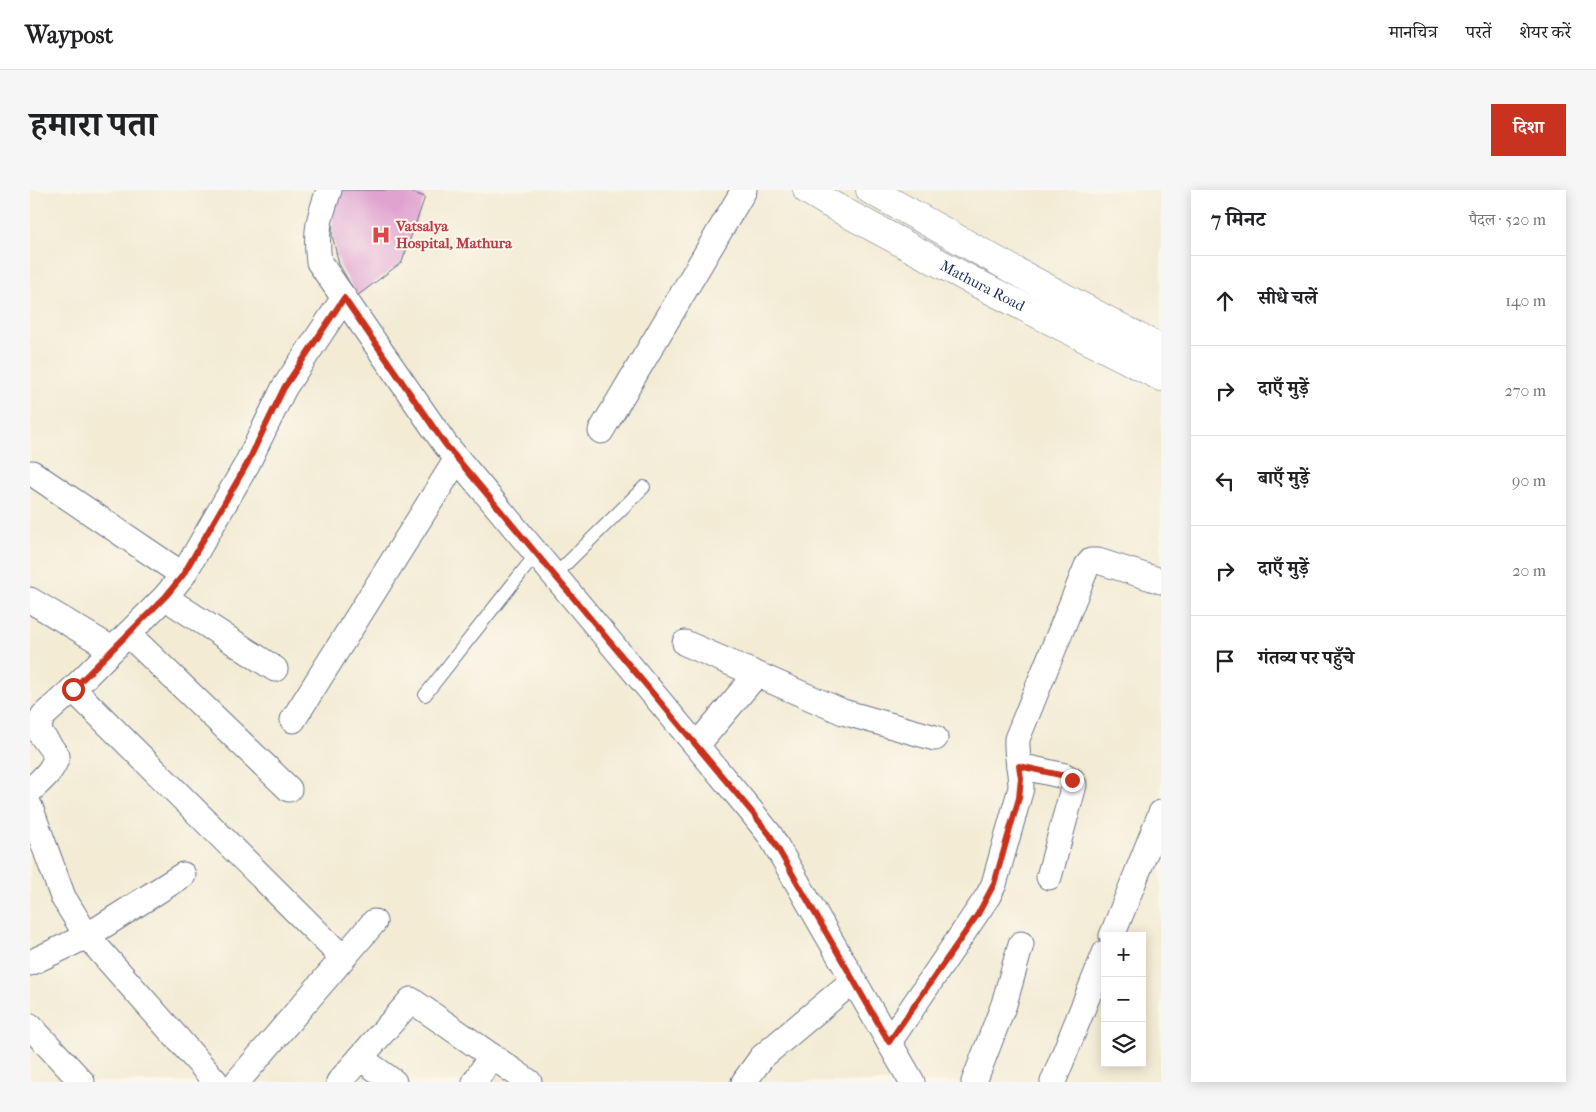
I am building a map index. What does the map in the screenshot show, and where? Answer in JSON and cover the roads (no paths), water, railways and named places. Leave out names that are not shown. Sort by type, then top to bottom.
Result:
[{"type":"main road","name":"Mathura Road","points":[[807,190],[965,277],[1161,377]]},
{"type":"main road","name":"Mathura Road","points":[[870,190],[1018,273],[1161,349]]},
{"type":"street","points":[[329,190],[319,220],[316,240],[319,262],[445,444],[770,835],[912,1082]]},
{"type":"street","points":[[601,431],[744,190]]},
{"type":"street","points":[[30,791],[49,772],[55,764],[57,756],[40,733],[39,725],[43,716],[73,689],[166,596],[183,575],[247,464],[284,388],[344,298]]},
{"type":"street","points":[[293,720],[457,459]]},
{"type":"street","points":[[32,473],[183,575]]},
{"type":"street","points":[[889,1042],[978,914],[994,884],[1019,798],[1021,778],[1016,754],[1017,739],[1087,566],[1091,561],[1098,561],[1161,581]]},
{"type":"street","points":[[166,596],[175,604],[275,669]]},
{"type":"street","points":[[30,600],[120,641],[289,789]]},
{"type":"street","points":[[685,643],[843,712],[935,738]]},
{"type":"street","points":[[697,745],[756,675]]},
{"type":"street","points":[[73,689],[343,958]]},
{"type":"street","points":[[1019,766],[1065,776],[1072,780],[1074,786],[1049,877]]},
{"type":"street","points":[[30,807],[63,897],[87,936],[216,1082]]},
{"type":"street","points":[[1114,932],[1161,813]]},
{"type":"street","points":[[30,963],[87,936],[183,875]]},
{"type":"street","points":[[237,1082],[374,922]]},
{"type":"street","points":[[974,1082],[1004,1004],[1021,944]]},
{"type":"street","points":[[1053,1082],[1101,963]]},
{"type":"street","points":[[744,1082],[762,1057],[854,980]]},
{"type":"street","points":[[339,1082],[411,1000],[529,1082]]},
{"type":"street","points":[[30,1026],[82,1082]]},
{"type":"street","points":[[475,1082],[491,1056]]},
{"type":"street","points":[[360,1058],[394,1082]]},
{"type":"lane","points":[[555,575],[644,486]]},
{"type":"lane","points":[[425,695],[537,553]]},
{"type":"place","name":"Vatsalya Hospital, Mathura","points":[[381,235]]}]
